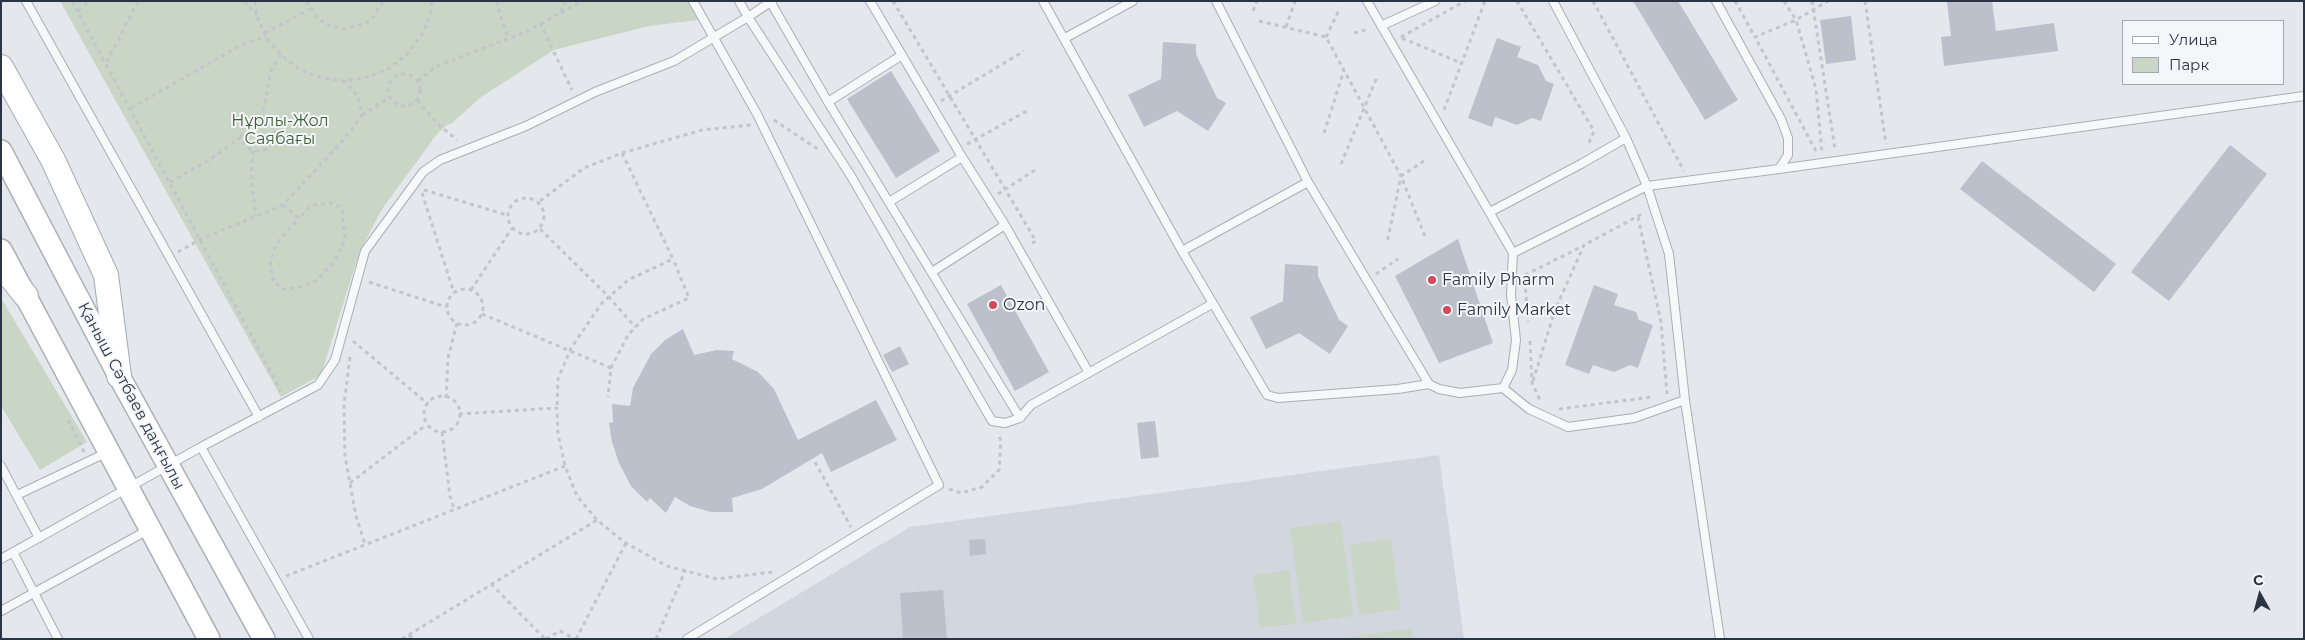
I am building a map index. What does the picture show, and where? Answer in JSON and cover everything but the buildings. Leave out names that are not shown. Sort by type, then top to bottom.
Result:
[{"type":"main road","points":[[1,67],[53,160],[106,275],[119,376]]},
{"type":"main road","name":"Қаныш Сәтбаев даңғылы","points":[[1,151],[119,376],[264,639]]},
{"type":"main road","points":[[1,250],[209,639]]},
{"type":"main road","points":[[1,265],[26,296]]},
{"type":"lane","points":[[26,1],[259,417]]},
{"type":"lane","points":[[687,639],[939,485],[757,114],[693,1]]},
{"type":"lane","points":[[739,1],[850,176],[992,421],[1005,424],[1020,418],[1032,405],[1212,304]]},
{"type":"lane","points":[[870,1],[957,150],[1005,225],[1089,373]]},
{"type":"lane","points":[[1043,1],[1212,304],[1267,395],[1278,398],[1398,389],[1429,384]]},
{"type":"lane","points":[[1065,38],[1133,1]]},
{"type":"lane","points":[[1216,1],[1308,182],[1429,384],[1439,389],[1460,393],[1503,388],[1529,409],[1568,427],[1634,418],[1685,400]]},
{"type":"lane","points":[[1367,1],[1513,253],[1511,295],[1516,340],[1512,370],[1503,388]]},
{"type":"lane","points":[[1381,26],[1435,1]]},
{"type":"lane","points":[[1553,1],[1626,138],[1647,186],[1669,254],[1685,400],[1720,639]]},
{"type":"lane","points":[[1716,1],[1781,118],[1788,138],[1788,154],[1779,169]]},
{"type":"lane","points":[[1,559],[168,465],[318,385],[335,360],[365,252],[423,172],[440,160],[526,126],[577,101],[674,61],[771,2],[828,102],[1020,418]]},
{"type":"lane","points":[[828,102],[902,55]]},
{"type":"lane","points":[[1513,253],[1647,186],[2304,96]]},
{"type":"lane","points":[[1490,212],[1626,138]]},
{"type":"lane","points":[[889,202],[962,157]]},
{"type":"lane","points":[[1182,251],[1308,182]]},
{"type":"lane","points":[[932,272],[1005,225]]},
{"type":"lane","points":[[201,447],[309,639]]},
{"type":"lane","points":[[17,495],[108,452]]},
{"type":"lane","points":[[1,466],[39,538]]},
{"type":"lane","points":[[1,611],[150,529]]},
{"type":"lane","points":[[13,552],[58,639]]},
{"type":"path","points":[[72,1],[288,402]]},
{"type":"path","points":[[78,10],[90,1]]},
{"type":"path","points":[[107,63],[138,1]]},
{"type":"path","points":[[244,1],[257,16],[266,37],[281,55],[300,70],[322,78],[345,81],[368,77],[390,68],[408,53],[422,34],[431,13],[432,1]]},
{"type":"path","points":[[255,1],[257,16]]},
{"type":"path","points":[[306,1],[310,9],[325,24],[346,29],[366,23],[374,16],[383,1]]},
{"type":"path","points":[[496,1],[508,39]]},
{"type":"path","points":[[560,13],[566,1]]},
{"type":"path","points":[[418,82],[437,66],[528,31],[583,1]]},
{"type":"path","points":[[893,1],[1036,241],[1019,250]]},
{"type":"path","points":[[1253,10],[1257,1]]},
{"type":"path","points":[[1286,27],[1295,1]]},
{"type":"path","points":[[1401,38],[1466,1]]},
{"type":"path","points":[[1444,110],[1485,1]]},
{"type":"path","points":[[1517,1],[1594,131],[1592,141],[1585,149]]},
{"type":"path","points":[[1593,1],[1689,180]]},
{"type":"path","points":[[1735,1],[1822,163]]},
{"type":"path","points":[[1784,1],[1796,20],[1816,90],[1822,163]]},
{"type":"path","points":[[1812,1],[1836,161]]},
{"type":"path","points":[[1755,37],[1796,20],[1828,1]]},
{"type":"path","points":[[1865,1],[1888,154]]},
{"type":"path","points":[[1326,37],[1340,8]]},
{"type":"path","points":[[265,33],[310,9]]},
{"type":"path","points":[[1259,21],[1326,37],[1401,176],[1426,239]]},
{"type":"path","points":[[540,23],[577,101]]},
{"type":"path","points":[[1354,34],[1381,26],[1401,38],[1461,63]]},
{"type":"path","points":[[131,108],[245,43],[266,37]]},
{"type":"path","points":[[1401,38],[1404,42]]},
{"type":"path","points":[[932,106],[1024,51]]},
{"type":"path","points":[[262,119],[271,70],[281,55]]},
{"type":"path","points":[[390,68],[396,75]]},
{"type":"path","points":[[1324,133],[1344,69]]},
{"type":"path","points":[[408,74],[418,82],[420,94],[417,100],[406,106],[393,103],[389,98],[388,85],[396,75],[408,74]]},
{"type":"path","points":[[1341,164],[1377,76]]},
{"type":"path","points":[[345,81],[358,97],[362,115]]},
{"type":"path","points":[[170,256],[200,239],[283,205],[345,138],[362,115],[389,98]]},
{"type":"path","points":[[417,100],[438,124],[466,150]]},
{"type":"path","points":[[1439,102],[1449,119]]},
{"type":"path","points":[[957,150],[1027,111]]},
{"type":"path","points":[[757,114],[778,122],[822,152]]},
{"type":"path","points":[[256,118],[262,119],[272,127],[274,140],[266,150],[253,151],[243,143],[241,137],[244,125],[256,118]]},
{"type":"path","points":[[540,202],[584,168],[622,153],[702,130],[762,126]]},
{"type":"path","points":[[170,182],[211,159],[241,137]]},
{"type":"path","points":[[253,151],[251,176],[256,216]]},
{"type":"path","points":[[608,398],[611,368],[628,335],[642,319],[689,298],[673,259],[622,153]]},
{"type":"path","points":[[1387,243],[1401,176],[1424,161]]},
{"type":"path","points":[[989,200],[1035,170]]},
{"type":"path","points":[[454,293],[419,190],[507,215]]},
{"type":"path","points":[[526,196],[540,202],[546,216],[540,229],[526,235],[512,227],[507,215],[513,202],[526,196]]},
{"type":"path","points":[[331,203],[342,208],[345,240],[335,260],[317,280],[298,288],[282,289],[273,281],[270,261],[279,240],[299,218],[312,205],[331,203]]},
{"type":"path","points":[[283,205],[299,218]]},
{"type":"path","points":[[1525,275],[1654,208]]},
{"type":"path","points":[[1556,410],[1667,396],[1661,322],[1638,217]]},
{"type":"path","points":[[471,290],[512,227]]},
{"type":"path","points":[[540,229],[609,297],[635,327]]},
{"type":"path","points":[[1532,383],[1555,310],[1584,245]]},
{"type":"path","points":[[1523,248],[1529,327]]},
{"type":"path","points":[[673,259],[628,280],[602,303],[570,352],[558,379],[558,434],[565,466],[577,496],[597,520],[626,543],[667,566],[717,579],[774,571]]},
{"type":"path","points":[[1368,280],[1398,259]]},
{"type":"path","points":[[365,289],[372,274]]},
{"type":"path","points":[[368,282],[447,308]]},
{"type":"path","points":[[468,288],[471,290],[481,298],[482,314],[470,325],[454,322],[447,308],[452,293],[468,288]]},
{"type":"path","points":[[1527,309],[1555,310]]},
{"type":"path","points":[[482,314],[611,368]]},
{"type":"path","points":[[446,398],[448,358],[457,323]]},
{"type":"path","points":[[355,333],[344,405],[345,456],[356,516],[365,544]]},
{"type":"path","points":[[1529,336],[1532,383],[1539,399],[1545,403]]},
{"type":"path","points":[[353,341],[428,404]]},
{"type":"path","points":[[446,398],[456,404],[460,418],[452,429],[439,433],[426,425],[423,412],[431,400],[446,398]]},
{"type":"path","points":[[459,414],[557,408]]},
{"type":"path","points":[[939,485],[961,492],[968,491],[982,487],[999,470],[1001,441],[992,421]]},
{"type":"path","points":[[350,483],[426,425]]},
{"type":"path","points":[[442,432],[450,496],[454,509]]},
{"type":"path","points":[[815,462],[851,527],[844,532]]},
{"type":"path","points":[[276,580],[565,466]]},
{"type":"path","points":[[402,639],[597,520]]},
{"type":"path","points":[[491,584],[545,639],[560,631],[576,639],[626,543]]},
{"type":"path","points":[[656,639],[685,571]]},
{"type":"path","points":[[409,634],[413,639]]},
{"type":"shaded area","points":[[1439,455],[1464,639],[724,639],[910,527]]},
{"type":"green space","name":"Нұрлы-Жол Саябағы","points":[[60,1],[688,1],[698,20],[649,26],[554,50],[481,97],[451,124],[448,124],[437,134],[382,209],[359,253],[321,375],[281,397]]},
{"type":"green space","points":[[1,298],[87,442],[40,470],[1,406]]},
{"type":"green space","points":[[1341,521],[1353,616],[1303,623],[1290,528]]},
{"type":"green space","points":[[1391,539],[1400,609],[1359,615],[1350,545]]},
{"type":"green space","points":[[1289,570],[1296,624],[1260,628],[1253,575]]},
{"type":"green space","points":[[1412,628],[1413,639],[1337,639]]},
{"type":"place","name":"Family Pharm","points":[[1432,280]]},
{"type":"place","name":"Ozon","points":[[993,305]]},
{"type":"place","name":"Family Market","points":[[1447,310]]}]
